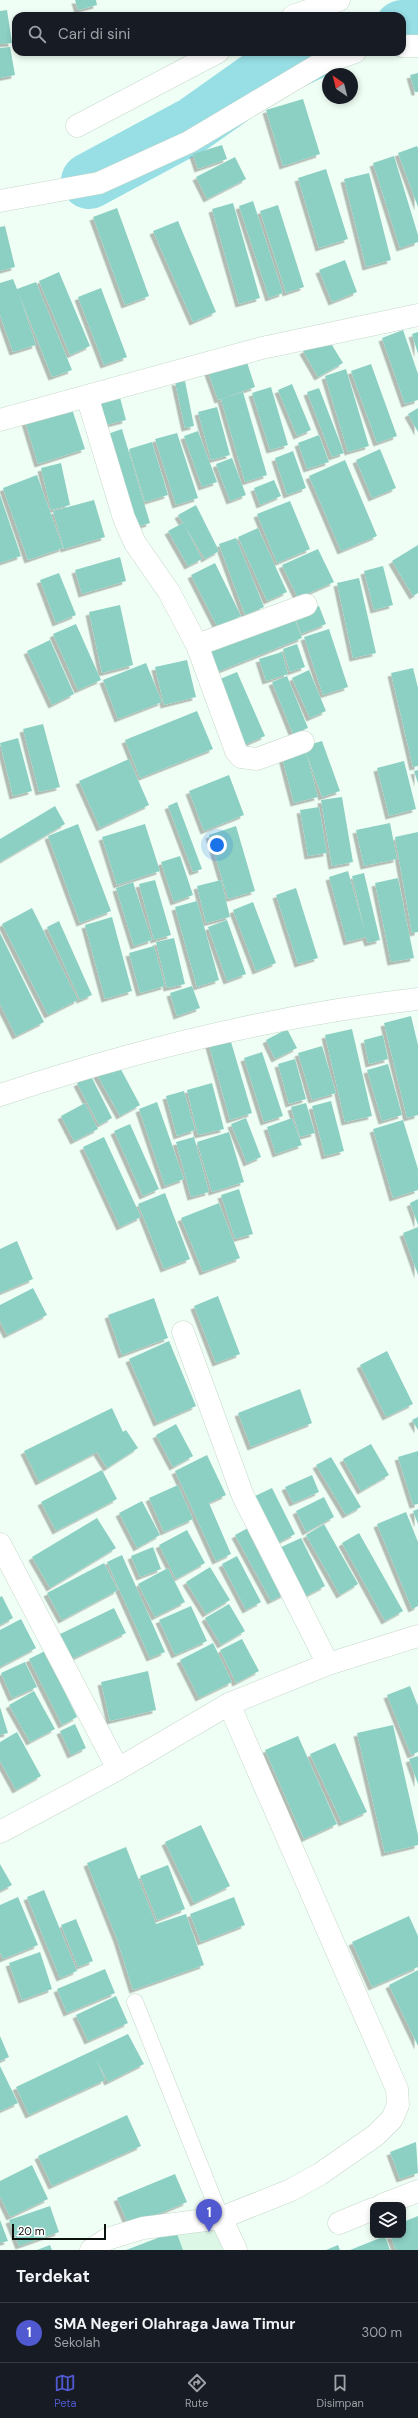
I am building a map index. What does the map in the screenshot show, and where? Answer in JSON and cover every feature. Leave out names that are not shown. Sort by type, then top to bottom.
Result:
[{"type":"street","points":[[304,12],[339,0]]},
{"type":"street","points":[[406,46],[418,46]]},
{"type":"street","points":[[77,126],[210,56]]},
{"type":"street","points":[[0,201],[99,183],[189,142],[320,64],[343,56]]},
{"type":"street","points":[[0,420],[262,348],[418,315]]},
{"type":"street","points":[[87,396],[127,524],[135,543],[168,592],[198,645],[236,751],[241,757],[257,760],[303,742]]},
{"type":"street","points":[[198,645],[306,605]]},
{"type":"street","points":[[0,1095],[149,1050],[235,1029],[362,1005],[418,999]]},
{"type":"street","points":[[183,1332],[243,1496],[328,1664]]},
{"type":"street","points":[[0,1544],[118,1769]]},
{"type":"street","points":[[0,1832],[118,1769],[229,1704],[328,1664],[418,1636]]},
{"type":"street","points":[[91,2250],[108,2239],[143,2228],[221,2218],[291,2190],[320,2174],[376,2135],[392,2119],[398,2105],[397,2089],[229,1704]]},
{"type":"street","points":[[390,2202],[418,2191]]},
{"type":"street","points":[[339,2223],[370,2210]]},
{"type":"street","points":[[221,2218],[236,2250]]},
{"type":"lane","points":[[135,2002],[221,2218]]},
{"type":"shaded area","points":[[221,2225],[230,2250],[132,2250],[167,2238]]},
{"type":"building","points":[[75,0],[96,0],[97,5],[78,10]]},
{"type":"building","points":[[7,10],[12,43],[0,44],[0,11]]},
{"type":"building","points":[[10,47],[15,75],[0,78],[0,48]]},
{"type":"building","points":[[418,73],[418,92],[415,92],[410,75]]},
{"type":"building","points":[[303,99],[320,154],[283,166],[266,110]]},
{"type":"building","points":[[222,145],[227,159],[198,169],[193,154]]},
{"type":"building","points":[[417,146],[418,148],[418,207],[398,153]]},
{"type":"building","points":[[394,156],[418,235],[418,242],[400,248],[373,163]]},
{"type":"building","points":[[235,157],[246,179],[207,199],[196,177]]},
{"type":"building","points":[[326,169],[348,239],[319,248],[298,178]]},
{"type":"building","points":[[369,173],[391,260],[366,267],[344,179]]},
{"type":"building","points":[[253,201],[283,293],[269,298],[239,206]]},
{"type":"building","points":[[233,203],[260,298],[239,304],[212,209]]},
{"type":"building","points":[[278,205],[304,287],[286,293],[260,211]]},
{"type":"building","points":[[117,208],[149,296],[125,305],[93,217]]},
{"type":"building","points":[[178,221],[216,312],[193,322],[153,231]]},
{"type":"building","points":[[5,226],[15,267],[0,271],[0,227]]},
{"type":"building","points":[[345,260],[357,292],[332,302],[319,270]]},
{"type":"building","points":[[59,272],[90,346],[70,355],[39,281]]},
{"type":"building","points":[[13,279],[17,289],[36,282],[72,370],[52,377],[19,294],[36,345],[13,352],[0,315],[0,283]]},
{"type":"building","points":[[101,288],[127,357],[104,365],[78,297]]},
{"type":"building","points":[[403,330],[418,374],[418,400],[405,404],[382,338]]},
{"type":"building","points":[[418,332],[418,354],[412,334]]},
{"type":"building","points":[[327,337],[343,363],[318,377],[303,351]]},
{"type":"building","points":[[245,356],[255,387],[218,400],[207,369]]},
{"type":"building","points":[[371,364],[397,436],[377,443],[351,371]]},
{"type":"building","points":[[346,369],[369,446],[348,452],[325,376]]},
{"type":"building","points":[[185,381],[194,426],[185,428],[175,382]]},
{"type":"building","points":[[292,384],[311,430],[297,436],[278,390]]},
{"type":"building","points":[[271,387],[288,445],[270,450],[252,393]]},
{"type":"building","points":[[319,388],[344,453],[332,457],[307,392]]},
{"type":"building","points":[[243,392],[267,475],[245,482],[221,399]]},
{"type":"building","points":[[119,394],[126,420],[102,426],[95,400]]},
{"type":"building","points":[[71,406],[85,449],[38,464],[25,421]]},
{"type":"building","points":[[217,407],[230,455],[211,460],[198,412]]},
{"type":"building","points":[[418,408],[418,432],[408,414]]},
{"type":"building","points":[[122,429],[150,523],[130,529],[102,436]]},
{"type":"building","points":[[198,431],[217,482],[202,487],[184,436]]},
{"type":"building","points":[[177,433],[198,498],[176,505],[155,439]]},
{"type":"building","points":[[319,435],[329,462],[307,469],[298,443]]},
{"type":"building","points":[[152,442],[168,495],[145,502],[129,449]]},
{"type":"building","points":[[380,449],[396,488],[372,498],[356,460]]},
{"type":"building","points":[[293,451],[306,488],[287,495],[275,458]]},
{"type":"building","points":[[232,458],[246,495],[230,501],[216,464]]},
{"type":"building","points":[[345,460],[377,536],[341,551],[309,476]]},
{"type":"building","points":[[61,463],[70,505],[51,510],[41,468]]},
{"type":"building","points":[[37,475],[63,548],[28,560],[3,488]]},
{"type":"building","points":[[274,480],[281,496],[260,505],[254,488]]},
{"type":"building","points":[[0,495],[21,556],[0,563]]},
{"type":"building","points":[[94,500],[105,537],[64,549],[53,511]]},
{"type":"building","points":[[290,501],[310,549],[277,563],[257,514]]},
{"type":"building","points":[[196,505],[219,551],[205,559],[178,515]]},
{"type":"building","points":[[183,523],[202,559],[188,566],[168,531]]},
{"type":"building","points":[[258,528],[287,592],[267,601],[238,537]]},
{"type":"building","points":[[236,538],[264,607],[245,615],[219,544]]},
{"type":"building","points":[[418,545],[418,593],[413,596],[392,561]]},
{"type":"building","points":[[318,549],[334,582],[298,598],[282,565]]},
{"type":"building","points":[[120,557],[126,581],[82,594],[75,570]]},
{"type":"building","points":[[215,563],[241,616],[218,628],[191,575]]},
{"type":"building","points":[[383,566],[393,605],[374,610],[364,571]]},
{"type":"building","points":[[59,573],[76,615],[56,623],[40,580]]},
{"type":"building","points":[[359,578],[376,653],[353,658],[337,583]]},
{"type":"building","points":[[120,605],[133,665],[102,673],[89,612]]},
{"type":"building","points":[[319,606],[326,624],[301,634],[295,617]]},
{"type":"building","points":[[292,613],[302,638],[217,672],[207,647]]},
{"type":"building","points":[[76,624],[101,680],[78,690],[53,634]]},
{"type":"building","points":[[329,629],[348,687],[323,695],[304,637]]},
{"type":"building","points":[[50,640],[74,694],[52,705],[27,651]]},
{"type":"building","points":[[297,644],[305,667],[290,672],[283,649]]},
{"type":"building","points":[[282,652],[288,674],[266,681],[259,659]]},
{"type":"building","points":[[187,660],[196,697],[164,705],[155,667]]},
{"type":"building","points":[[146,663],[162,702],[118,719],[103,680]]},
{"type":"building","points":[[413,668],[418,688],[418,766],[413,767],[391,673]]},
{"type":"building","points":[[309,670],[326,711],[310,718],[292,678]]},
{"type":"building","points":[[237,672],[265,736],[240,747],[213,682]]},
{"type":"building","points":[[287,676],[308,728],[293,734],[272,682]]},
{"type":"building","points":[[197,711],[213,749],[140,778],[125,740]]},
{"type":"building","points":[[43,724],[60,787],[39,792],[23,729]]},
{"type":"building","points":[[18,738],[32,791],[13,796],[0,743]]},
{"type":"building","points":[[322,741],[340,791],[322,797],[306,752],[318,797],[294,803],[281,753]]},
{"type":"building","points":[[129,759],[149,805],[100,828],[79,781]]},
{"type":"building","points":[[404,761],[416,809],[389,816],[377,768]]},
{"type":"building","points":[[418,770],[418,783],[414,771]]},
{"type":"building","points":[[229,775],[244,815],[204,831],[189,791]]},
{"type":"building","points":[[342,797],[353,862],[332,866],[321,800]]},
{"type":"building","points":[[177,802],[202,869],[193,872],[168,806]]},
{"type":"building","points":[[55,806],[65,824],[0,862],[0,839]]},
{"type":"building","points":[[319,807],[327,853],[308,856],[300,810]]},
{"type":"building","points":[[390,823],[397,859],[364,866],[356,830]]},
{"type":"building","points":[[78,824],[111,911],[80,923],[48,836]]},
{"type":"building","points":[[145,824],[160,871],[117,885],[102,837]]},
{"type":"building","points":[[236,826],[255,891],[228,899],[209,835]]},
{"type":"building","points":[[418,832],[418,932],[412,933],[395,837]]},
{"type":"building","points":[[180,856],[193,895],[174,902],[161,862]]},
{"type":"building","points":[[348,871],[365,932],[352,876],[364,873],[380,940],[368,943],[366,937],[347,942],[329,877]]},
{"type":"building","points":[[398,878],[414,958],[391,962],[375,883]]},
{"type":"building","points":[[155,880],[171,935],[154,940],[139,884]]},
{"type":"building","points":[[221,880],[230,917],[206,923],[197,886]]},
{"type":"building","points":[[133,882],[152,940],[134,946],[116,888]]},
{"type":"building","points":[[296,888],[318,958],[298,964],[276,895]]},
{"type":"building","points":[[197,901],[219,980],[197,987],[175,907]]},
{"type":"building","points":[[253,902],[276,963],[256,971],[233,910]]},
{"type":"building","points":[[32,908],[78,1000],[48,1015],[2,924]]},
{"type":"building","points":[[112,917],[132,991],[105,999],[85,925]]},
{"type":"building","points":[[227,920],[246,974],[227,981],[208,927]]},
{"type":"building","points":[[59,921],[92,995],[80,1000],[47,927]]},
{"type":"building","points":[[0,933],[44,1022],[16,1036],[0,1004]]},
{"type":"building","points":[[174,938],[185,984],[167,988],[156,942]]},
{"type":"building","points":[[154,946],[165,986],[140,993],[129,953]]},
{"type":"building","points":[[192,986],[200,1008],[177,1016],[170,993]]},
{"type":"building","points":[[411,1016],[418,1045],[418,1115],[407,1118],[384,1023]]},
{"type":"building","points":[[287,1029],[297,1048],[275,1059],[266,1040]]},
{"type":"building","points":[[352,1029],[372,1116],[345,1122],[325,1035]]},
{"type":"building","points":[[229,1035],[252,1113],[230,1120],[208,1041]]},
{"type":"building","points":[[383,1035],[388,1059],[369,1064],[364,1040]]},
{"type":"building","points":[[322,1046],[336,1093],[312,1100],[298,1053]]},
{"type":"building","points":[[262,1052],[283,1116],[264,1122],[244,1058]]},
{"type":"building","points":[[295,1059],[306,1099],[289,1104],[278,1064]]},
{"type":"building","points":[[117,1062],[140,1105],[120,1116],[96,1073]]},
{"type":"building","points":[[388,1064],[402,1115],[382,1121],[367,1070]]},
{"type":"building","points":[[91,1076],[112,1118],[99,1125],[77,1083]]},
{"type":"building","points":[[212,1083],[224,1129],[198,1135],[187,1090]]},
{"type":"building","points":[[184,1091],[195,1130],[177,1136],[166,1096]]},
{"type":"building","points":[[331,1101],[344,1151],[325,1156],[312,1106]]},
{"type":"building","points":[[157,1102],[184,1179],[165,1186],[139,1109]]},
{"type":"building","points":[[85,1103],[98,1129],[74,1141],[61,1116]]},
{"type":"building","points":[[306,1103],[315,1133],[300,1137],[291,1107]]},
{"type":"building","points":[[246,1118],[261,1157],[247,1163],[231,1124]]},
{"type":"building","points":[[292,1118],[302,1145],[276,1154],[267,1127]]},
{"type":"building","points":[[403,1120],[418,1169],[418,1190],[393,1198],[373,1129]]},
{"type":"building","points":[[130,1124],[159,1189],[143,1196],[114,1131]]},
{"type":"building","points":[[229,1132],[244,1182],[212,1192],[197,1142]]},
{"type":"building","points":[[104,1137],[141,1217],[120,1227],[83,1147]]},
{"type":"building","points":[[194,1137],[209,1192],[191,1197],[176,1142]]},
{"type":"building","points":[[239,1189],[253,1234],[235,1239],[221,1195]]},
{"type":"building","points":[[165,1193],[190,1259],[164,1269],[138,1204]]},
{"type":"building","points":[[418,1199],[418,1225],[410,1203]]},
{"type":"building","points":[[219,1203],[240,1258],[203,1272],[181,1218]]},
{"type":"building","points":[[418,1227],[418,1275],[403,1233]]},
{"type":"building","points":[[17,1241],[33,1279],[0,1293],[0,1249]]},
{"type":"building","points":[[33,1288],[47,1315],[7,1335],[0,1321],[0,1305]]},
{"type":"building","points":[[218,1296],[240,1354],[216,1363],[194,1306]]},
{"type":"building","points":[[154,1298],[168,1338],[122,1355],[108,1315]]},
{"type":"building","points":[[169,1341],[196,1406],[157,1423],[129,1359]]},
{"type":"building","points":[[387,1351],[413,1404],[386,1417],[360,1365]]},
{"type":"building","points":[[300,1389],[312,1423],[251,1447],[238,1413]]},
{"type":"building","points":[[112,1408],[123,1432],[126,1430],[138,1448],[107,1468],[97,1452],[39,1482],[24,1451]]},
{"type":"building","points":[[418,1417],[418,1430],[412,1420]]},
{"type":"building","points":[[176,1424],[193,1456],[173,1467],[156,1435]]},
{"type":"building","points":[[371,1444],[389,1475],[361,1491],[343,1459]]},
{"type":"building","points":[[418,1451],[418,1504],[413,1505],[398,1457]]},
{"type":"building","points":[[207,1455],[226,1495],[204,1505],[209,1503],[231,1554],[216,1561],[175,1471]]},
{"type":"building","points":[[331,1457],[361,1507],[346,1515],[316,1465]]},
{"type":"building","points":[[102,1470],[117,1499],[56,1531],[41,1502]]},
{"type":"building","points":[[312,1475],[319,1492],[293,1503],[285,1487]]},
{"type":"building","points":[[178,1485],[193,1519],[164,1532],[149,1498]]},
{"type":"building","points":[[272,1488],[295,1534],[274,1545],[251,1498]]},
{"type":"building","points":[[324,1497],[334,1517],[306,1532],[296,1511]]},
{"type":"building","points":[[142,1501],[160,1535],[137,1548],[119,1513]]},
{"type":"building","points":[[418,1509],[418,1524],[413,1511]]},
{"type":"building","points":[[406,1512],[418,1542],[418,1606],[412,1609],[377,1524]]},
{"type":"building","points":[[97,1518],[116,1548],[50,1588],[32,1557]]},
{"type":"building","points":[[324,1524],[358,1584],[340,1595],[306,1535]]},
{"type":"building","points":[[248,1528],[285,1594],[271,1601],[235,1535]]},
{"type":"building","points":[[187,1530],[205,1563],[176,1579],[159,1545]]},
{"type":"building","points":[[359,1533],[403,1611],[385,1621],[342,1543]]},
{"type":"building","points":[[301,1538],[325,1586],[304,1597],[279,1548]]},
{"type":"building","points":[[153,1547],[161,1569],[140,1577],[131,1556]]},
{"type":"building","points":[[122,1555],[165,1652],[150,1658],[107,1562]]},
{"type":"building","points":[[237,1556],[261,1602],[246,1610],[222,1564]]},
{"type":"building","points":[[104,1563],[118,1590],[62,1620],[47,1593]]},
{"type":"building","points":[[210,1567],[230,1600],[206,1614],[186,1582]]},
{"type":"building","points":[[168,1568],[185,1602],[155,1617],[138,1584]]},
{"type":"building","points":[[2,1596],[13,1618],[0,1625],[0,1597]]},
{"type":"building","points":[[229,1604],[245,1631],[221,1645],[205,1618]]},
{"type":"building","points":[[191,1606],[207,1641],[175,1655],[159,1620]]},
{"type":"building","points":[[114,1608],[126,1633],[68,1661],[56,1636]]},
{"type":"building","points":[[21,1619],[36,1648],[0,1667],[0,1630]]},
{"type":"building","points":[[242,1639],[259,1671],[236,1683],[220,1650]]},
{"type":"building","points":[[213,1643],[232,1682],[199,1698],[180,1660]]},
{"type":"building","points":[[45,1651],[77,1717],[62,1725],[29,1659]]},
{"type":"building","points":[[25,1662],[37,1687],[12,1698],[1,1673]]},
{"type":"building","points":[[148,1671],[156,1710],[110,1721],[101,1682]]},
{"type":"building","points":[[410,1686],[418,1706],[418,1752],[411,1755],[387,1695]]},
{"type":"building","points":[[34,1691],[55,1729],[30,1742],[9,1705]]},
{"type":"building","points":[[0,1707],[8,1733],[0,1735]]},
{"type":"building","points":[[75,1724],[86,1748],[71,1755],[60,1731]]},
{"type":"building","points":[[393,1725],[418,1835],[418,1845],[385,1853],[357,1733]]},
{"type":"building","points":[[17,1732],[41,1776],[16,1790],[0,1761],[0,1742]]},
{"type":"building","points":[[298,1736],[337,1824],[304,1839],[265,1750]]},
{"type":"building","points":[[335,1743],[367,1812],[342,1823],[310,1754]]},
{"type":"building","points":[[418,1756],[418,1784],[409,1759]]},
{"type":"building","points":[[201,1825],[230,1886],[194,1903],[165,1842]]},
{"type":"building","points":[[126,1847],[156,1924],[186,1914],[204,1965],[133,1990],[117,1939],[87,1863]]},
{"type":"building","points":[[0,1864],[12,1885],[0,1891]]},
{"type":"building","points":[[168,1865],[185,1909],[157,1920],[140,1876]]},
{"type":"building","points":[[44,1890],[77,1971],[60,1978],[27,1897]]},
{"type":"building","points":[[18,1897],[38,1945],[3,1959],[0,1952],[0,1905]]},
{"type":"building","points":[[234,1897],[245,1925],[201,1942],[190,1914]]},
{"type":"building","points":[[409,1916],[418,1936],[418,1967],[372,1987],[352,1942]]},
{"type":"building","points":[[76,1919],[93,1961],[78,1967],[61,1925]]},
{"type":"building","points":[[40,1952],[52,1989],[22,2000],[9,1963]]},
{"type":"building","points":[[105,1969],[115,1993],[67,2013],[57,1989]]},
{"type":"building","points":[[418,1970],[418,2046],[389,1985]]},
{"type":"building","points":[[116,1996],[128,2023],[88,2041],[76,2015]]},
{"type":"building","points":[[128,2034],[144,2064],[108,2082],[96,2059],[105,2080],[29,2115],[16,2087]]},
{"type":"building","points":[[0,2036],[9,2057],[0,2061]]},
{"type":"building","points":[[0,2066],[18,2103],[0,2111]]},
{"type":"building","points":[[127,2115],[141,2146],[52,2186],[38,2156]]},
{"type":"building","points":[[416,2142],[418,2173],[400,2179],[390,2152]]},
{"type":"building","points":[[32,2165],[48,2199],[10,2217],[0,2196],[0,2181]]},
{"type":"building","points":[[175,2174],[187,2202],[129,2226],[117,2198]]},
{"type":"building","points":[[50,2206],[59,2232],[19,2246],[9,2220]]},
{"type":"building","points":[[418,2216],[418,2250],[396,2250],[391,2238],[406,2238],[406,2221]]},
{"type":"building","points":[[0,2220],[8,2241],[0,2243]]},
{"type":"building","points":[[176,2231],[183,2250],[126,2250]]},
{"type":"building","points":[[380,2238],[386,2238],[390,2250],[350,2250]]},
{"type":"building","points":[[50,2245],[52,2250],[37,2250]]},
{"type":"building","points":[[338,2245],[340,2250],[326,2250]]},
{"type":"waterway","points":[[406,28],[418,28]]},
{"type":"waterway","points":[[89,181],[193,125],[265,74],[303,56]]},
{"type":"place","name":"SMA Negeri Olahraga Jawa Timur","points":[[209,2232]]}]
